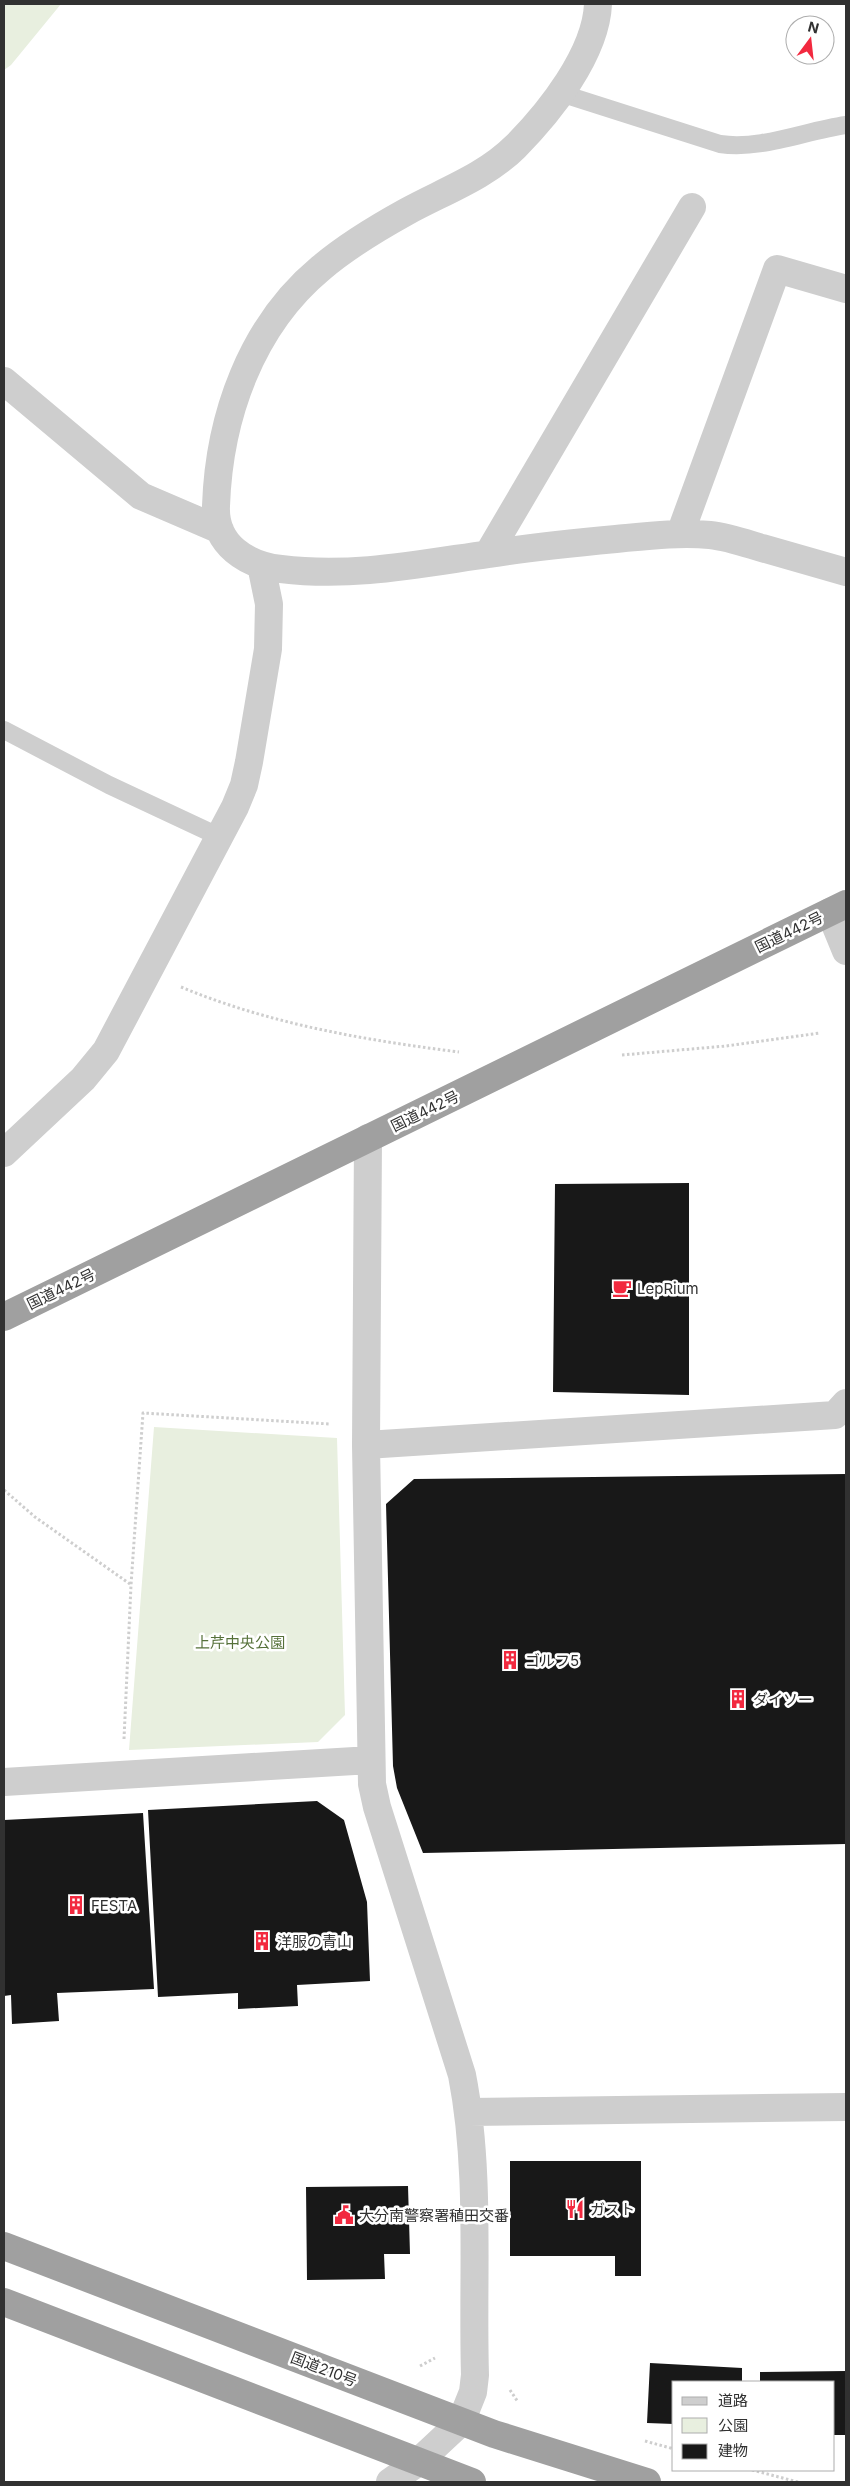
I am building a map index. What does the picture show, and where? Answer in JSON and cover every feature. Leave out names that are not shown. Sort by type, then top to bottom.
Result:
[{"type":"highway","name":"国道442号","points":[[4,1318],[838,908]]},
{"type":"highway","name":"国道210号","points":[[4,2246],[461,2422],[647,2482]]},
{"type":"highway","points":[[4,2302],[472,2482]]},
{"type":"street","points":[[598,4],[590,38],[579,63],[560,93],[514,148],[486,170],[376,230],[321,268],[289,300],[249,360],[228,413],[217,476],[215,512],[220,530],[236,553],[261,565],[294,570],[371,572],[537,547],[680,534],[726,538],[846,572]]},
{"type":"street","points":[[488,554],[692,208]]},
{"type":"street","points":[[680,534],[777,269],[846,289]]},
{"type":"street","points":[[4,381],[141,496],[220,530]]},
{"type":"street","points":[[4,1153],[48,1114],[93,1068],[118,1030],[220,837],[244,785],[268,649],[268,604],[261,565]]},
{"type":"street","points":[[838,908],[846,950]]},
{"type":"street","points":[[368,1138],[366,1445],[370,1760],[377,1807],[462,2075],[469,2112],[472,2152],[476,2375],[473,2392],[461,2422],[417,2462],[390,2482]]},
{"type":"street","points":[[366,1445],[835,1415],[846,1403]]},
{"type":"street","points":[[4,1782],[370,1760]]},
{"type":"street","points":[[469,2112],[846,2108]]},
{"type":"lane","points":[[560,93],[720,144],[736,146],[754,145],[817,130],[846,126]]},
{"type":"lane","points":[[4,730],[110,785],[220,837]]},
{"type":"path","points":[[149,972],[201,996],[255,1014],[356,1036],[469,1053]]},
{"type":"path","points":[[613,1056],[726,1046],[820,1033]]},
{"type":"path","points":[[123,1744],[131,1585],[143,1413],[338,1424]]},
{"type":"path","points":[[4,1490],[35,1517],[131,1585]]},
{"type":"path","points":[[756,2471],[798,2482]]},
{"type":"green space","points":[[4,4],[61,4],[11,65],[4,70]]},
{"type":"green space","name":"上芹中央公園","points":[[154,1427],[337,1438],[345,1715],[318,1742],[129,1750]]},
{"type":"building","name":"LepRium","points":[[689,1183],[689,1395],[553,1392],[555,1184]]},
{"type":"building","points":[[846,1474],[846,1844],[423,1853],[397,1788],[393,1766],[386,1504],[414,1479]]},
{"type":"building","name":"洋服の青山","points":[[317,1801],[344,1820],[367,1902],[370,1981],[297,1985],[298,2006],[238,2009],[238,1993],[158,1997],[148,1810]]},
{"type":"building","name":"FESTA","points":[[143,1813],[154,1989],[57,1993],[59,2021],[12,2024],[11,1995],[4,1996],[4,1820]]},
{"type":"building","name":"ガスト","points":[[510,2161],[641,2161],[641,2276],[615,2276],[615,2256],[510,2256]]},
{"type":"building","points":[[408,2186],[410,2254],[384,2254],[385,2279],[307,2280],[306,2187]]},
{"type":"building","points":[[650,2363],[742,2368],[742,2381],[672,2381],[672,2424],[647,2423]]},
{"type":"building","points":[[846,2371],[846,2435],[835,2435],[835,2381],[760,2381],[760,2372]]},
{"type":"place","name":"LepRium","points":[[622,1288]]},
{"type":"place","name":"ゴルフ5","points":[[510,1660]]},
{"type":"place","name":"ダイソー","points":[[738,1699]]},
{"type":"place","name":"FESTA","points":[[76,1905]]},
{"type":"place","name":"洋服の青山","points":[[262,1941]]},
{"type":"place","name":"ガスト","points":[[575,2209]]},
{"type":"place","name":"大分南警察署稙田交番","points":[[344,2215]]}]
